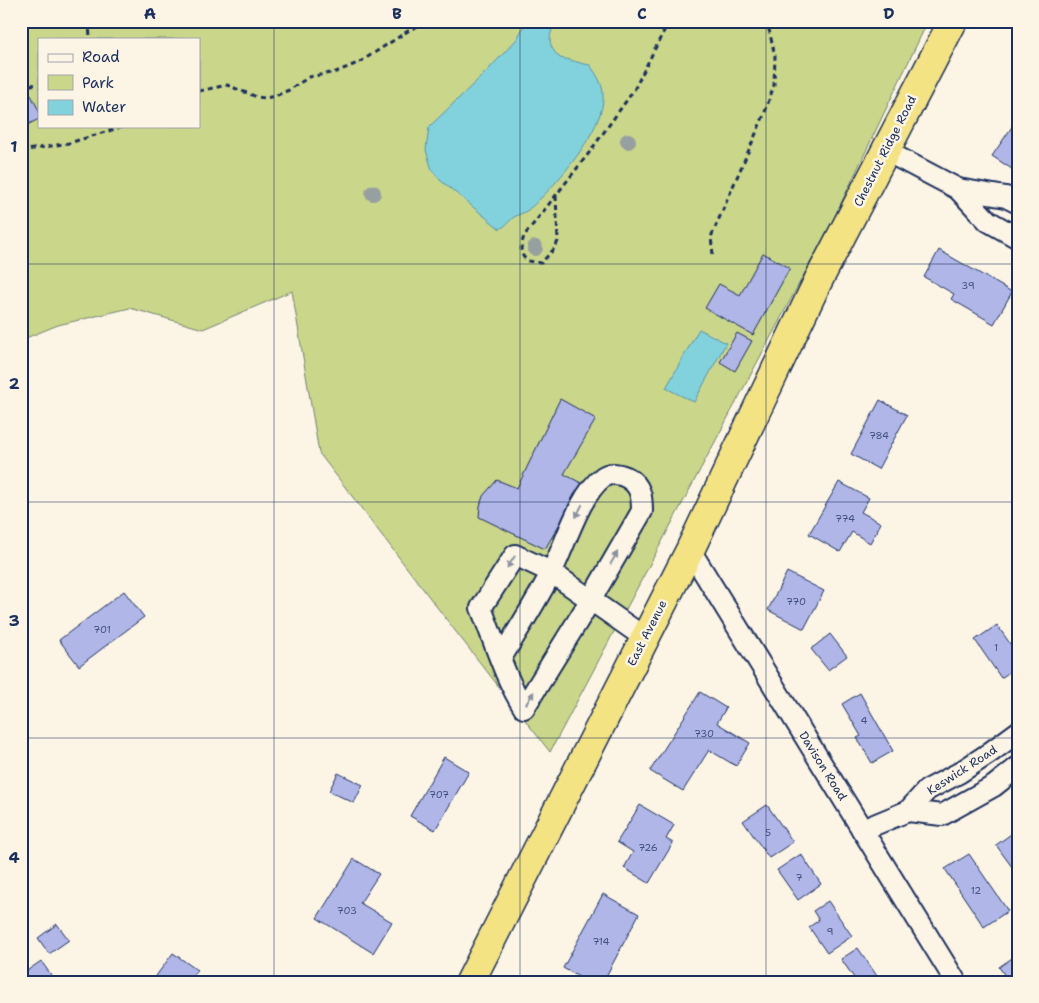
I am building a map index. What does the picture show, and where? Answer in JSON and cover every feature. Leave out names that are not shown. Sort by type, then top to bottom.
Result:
[{"type":"highway","name":"Chestnut Ridge Road","points":[[818,281],[953,21]]},
{"type":"highway","name":"East Avenue","points":[[470,982],[690,550],[818,281]]},
{"type":"street","points":[[886,150],[958,189],[988,221],[1018,238]]},
{"type":"street","points":[[958,189],[1006,197],[1018,204]]},
{"type":"street","points":[[501,658],[551,572],[580,508],[595,484],[605,475],[622,474],[634,481],[642,494],[642,510],[590,601],[524,708],[517,697],[501,658],[481,608],[515,554],[551,572],[590,601],[645,638]]},
{"type":"street","name":"Davison Road","points":[[690,550],[956,982]]},
{"type":"street","name":"Keswick Road","points":[[908,812],[927,790],[988,754],[1018,732]]},
{"type":"street","name":"Keswick Road","points":[[862,830],[908,812],[942,815],[994,786],[1018,768]]},
{"type":"path","points":[[88,21],[90,38]]},
{"type":"path","points":[[200,91],[227,85],[257,98],[275,96],[310,77],[336,72],[360,62],[408,31],[428,21]]},
{"type":"path","points":[[556,196],[558,240],[555,248],[541,263],[528,261],[521,254],[524,236],[589,153],[634,90],[669,21]]},
{"type":"path","points":[[712,254],[711,237],[764,114],[774,85],[775,56],[767,21]]},
{"type":"path","points":[[21,86],[38,84]]},
{"type":"path","points":[[21,151],[69,143],[118,128]]},
{"type":"green space","points":[[21,21],[928,21],[833,220],[550,752],[319,453],[292,291],[203,329],[130,308],[58,325],[21,340]]},
{"type":"water","points":[[530,21],[556,21],[550,36],[553,49],[560,58],[590,65],[601,85],[603,93],[602,107],[588,140],[564,173],[528,210],[514,217],[500,229],[440,180],[432,170],[426,150],[429,127],[488,70],[517,39],[524,26]]},
{"type":"water","points":[[699,329],[726,343],[694,402],[666,388]]},
{"type":"building","points":[[31,95],[38,109],[38,120],[21,128],[21,100]]},
{"type":"building","points":[[1018,118],[1018,173],[992,156]]},
{"type":"building","points":[[939,250],[1012,292],[994,324],[951,299],[954,294],[924,277]]},
{"type":"building","points":[[763,253],[790,268],[753,335],[705,308],[719,284],[740,295]]},
{"type":"building","points":[[737,333],[752,341],[735,371],[720,362]]},
{"type":"building","points":[[560,399],[596,419],[564,474],[583,484],[545,549],[479,517],[480,506],[483,496],[497,480],[517,488]]},
{"type":"building","points":[[880,400],[907,415],[878,469],[851,454]]},
{"type":"building","points":[[839,482],[869,498],[861,512],[881,523],[870,543],[852,532],[840,552],[809,534]]},
{"type":"building","points":[[787,572],[824,591],[804,629],[768,610]]},
{"type":"building","points":[[124,591],[144,617],[79,666],[59,640]]},
{"type":"building","points":[[997,625],[1018,655],[1018,666],[1001,678],[975,640]]},
{"type":"building","points":[[830,634],[847,656],[828,670],[811,649]]},
{"type":"building","points":[[700,692],[726,708],[717,723],[750,743],[736,766],[709,750],[683,791],[650,771]]},
{"type":"building","points":[[860,693],[893,751],[872,763],[857,738],[861,736],[842,704]]},
{"type":"building","points":[[444,757],[469,772],[435,830],[410,816]]},
{"type":"building","points":[[338,773],[363,785],[354,803],[329,791]]},
{"type":"building","points":[[640,805],[674,825],[666,839],[673,843],[649,883],[624,868],[633,852],[617,842]]},
{"type":"building","points":[[767,805],[793,842],[769,858],[743,821]]},
{"type":"building","points":[[1018,829],[1018,863],[1012,867],[996,845]]},
{"type":"building","points":[[801,854],[821,884],[798,900],[777,870]]},
{"type":"building","points":[[969,854],[1008,911],[984,927],[945,869]]},
{"type":"building","points":[[354,859],[379,874],[360,903],[392,922],[373,953],[317,918]]},
{"type":"building","points":[[603,894],[639,914],[603,982],[588,982],[563,968]]},
{"type":"building","points":[[828,901],[852,936],[827,953],[809,927],[819,920],[813,911]]},
{"type":"building","points":[[57,924],[69,940],[49,954],[38,938]]},
{"type":"building","points":[[858,948],[879,979],[875,982],[857,982],[841,959]]},
{"type":"building","points":[[173,953],[197,970],[189,982],[163,982],[156,976]]},
{"type":"building","points":[[1018,954],[1018,982],[1009,982],[999,967]]},
{"type":"building","points":[[41,961],[54,979],[50,982],[21,982],[21,975]]}]
